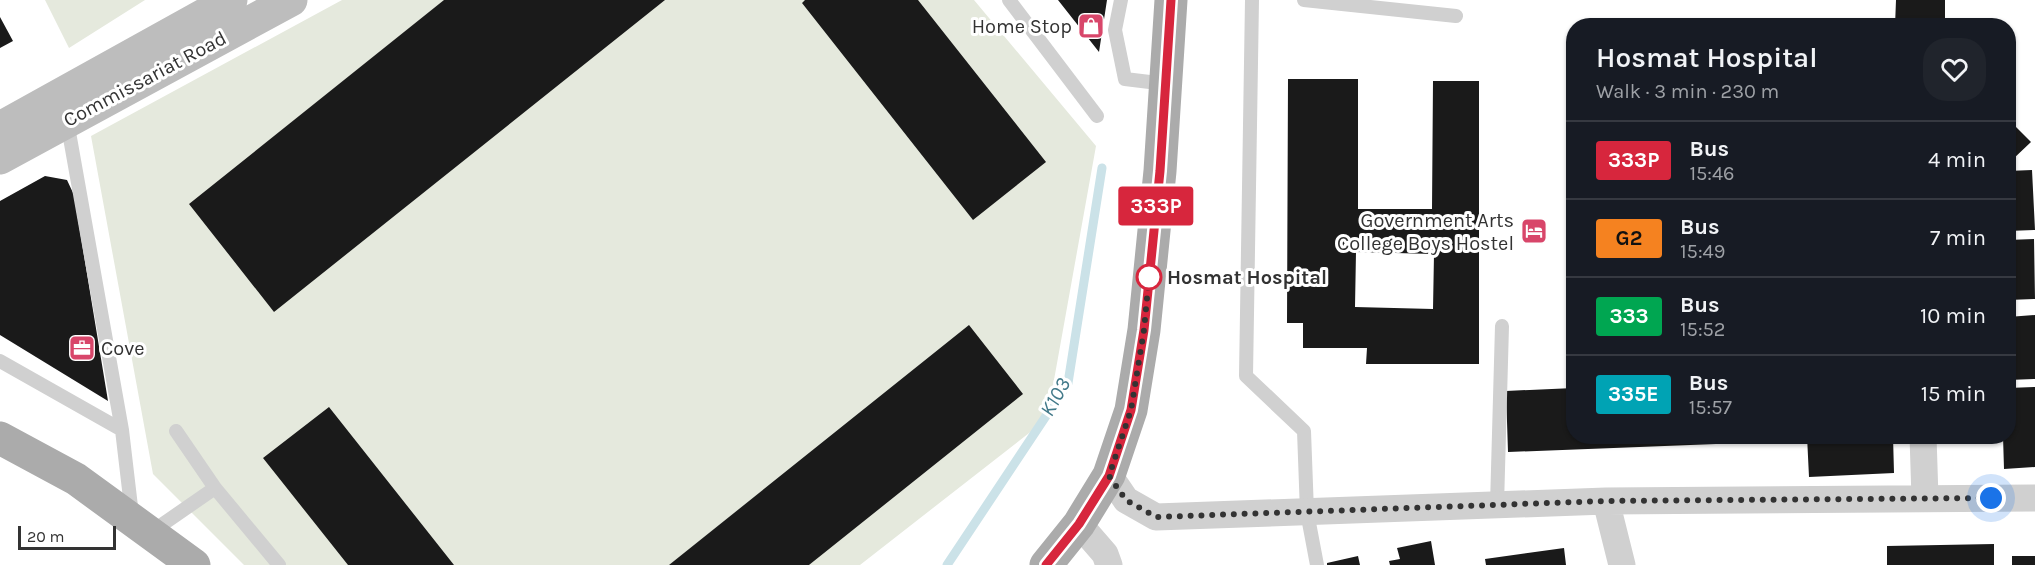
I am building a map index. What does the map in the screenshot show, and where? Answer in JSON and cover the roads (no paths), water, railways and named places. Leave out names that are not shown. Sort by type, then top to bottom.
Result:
[{"type":"main road","name":"Commissariat Road","points":[[0,128],[231,0]]},
{"type":"main road","name":"Commissariat Road","points":[[0,159],[291,0]]},
{"type":"main road","points":[[1046,565],[1079,524],[1109,476],[1131,410],[1144,330],[1160,171],[1171,0]]},
{"type":"main road","points":[[0,438],[76,478],[194,565]]},
{"type":"street","points":[[1923,444],[1925,498]]},
{"type":"street","points":[[1109,476],[1126,500],[1156,517],[1606,501],[2035,498]]},
{"type":"street","points":[[1606,501],[1622,565]]},
{"type":"street","points":[[1079,524],[1105,554],[1109,565]]},
{"type":"lane","points":[[1009,0],[1096,116]]},
{"type":"lane","points":[[1121,0],[1115,30],[1125,78],[1166,84]]},
{"type":"lane","points":[[1252,0],[1246,376],[1304,431],[1306,512],[1317,565]]},
{"type":"lane","points":[[1304,0],[1456,16]]},
{"type":"lane","points":[[68,121],[122,430],[142,527],[215,488]]},
{"type":"lane","points":[[1497,505],[1502,326]]},
{"type":"lane","points":[[0,361],[122,430]]},
{"type":"lane","points":[[176,431],[215,488],[279,565]]},
{"type":"waterway","name":"K103","points":[[947,565],[1068,383],[1102,168]]},
{"type":"place","name":"Home Stop","points":[[1091,26]]},
{"type":"place","name":"Government Arts College Boys Hostel","points":[[1534,231]]},
{"type":"place","name":"Hosmat Hospital","points":[[1149,277]]},
{"type":"place","name":"Cove","points":[[82,348]]}]
